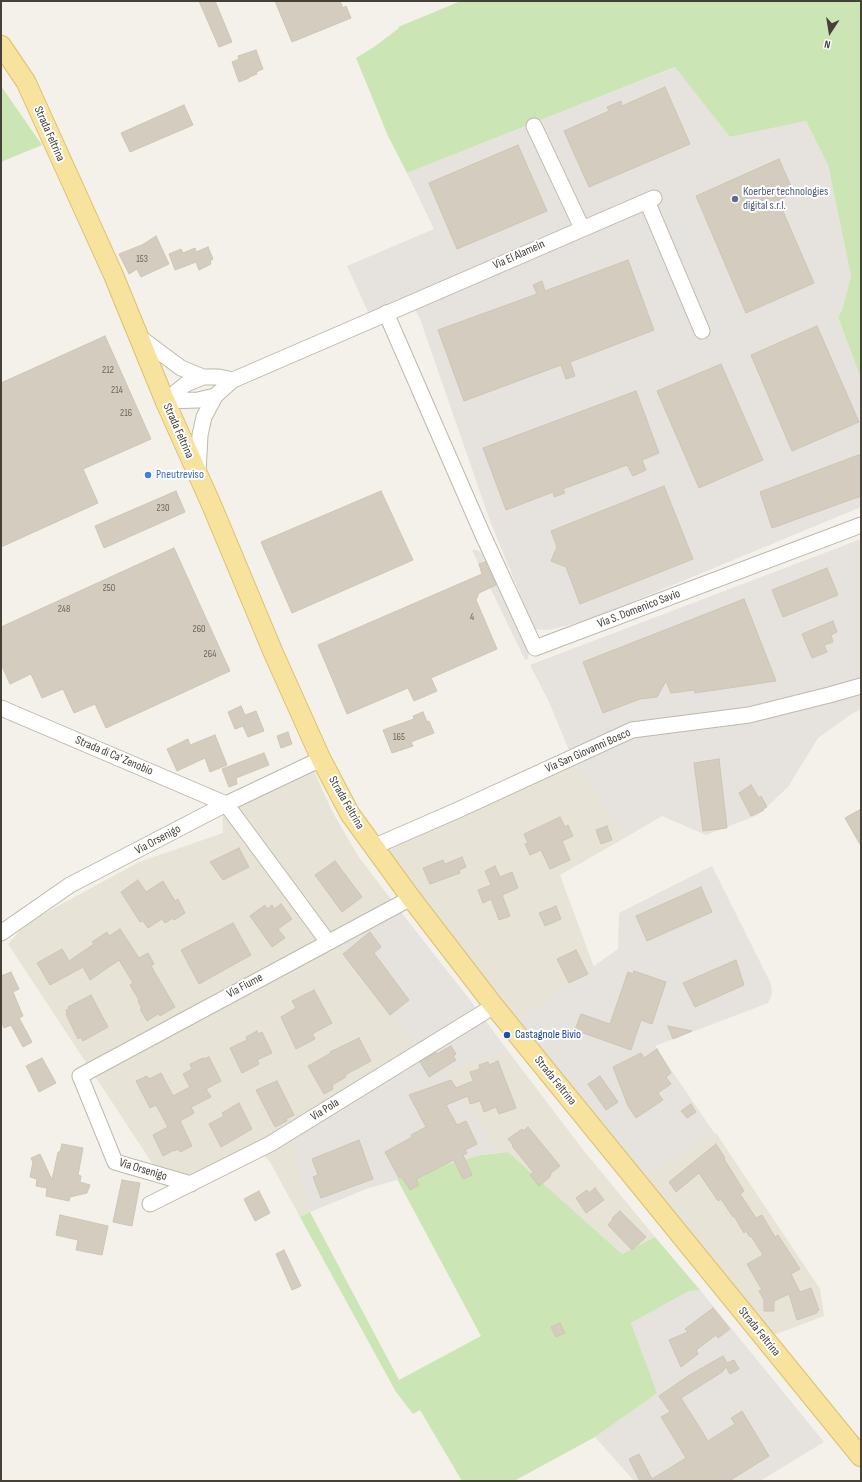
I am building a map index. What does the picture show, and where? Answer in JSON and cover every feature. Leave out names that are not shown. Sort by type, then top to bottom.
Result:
[{"type":"main road","name":"Strada Feltrina","points":[[1,46],[26,82],[113,274],[165,401],[321,759],[350,814],[411,898],[494,1006],[861,1457]]},
{"type":"street","points":[[534,126],[582,228]]},
{"type":"street","name":"Via El Alamein","points":[[198,475],[201,429],[204,417],[215,396],[233,380],[650,199],[702,331]]},
{"type":"street","name":"Via S. Domenico Savio","points":[[386,313],[482,533],[535,648],[861,525]]},
{"type":"street","points":[[138,336],[181,368],[203,377],[219,377],[233,380]]},
{"type":"street","points":[[165,401],[186,384],[203,377]]},
{"type":"street","points":[[165,401],[198,400],[215,396]]},
{"type":"street","name":"Via San Giovanni Bosco","points":[[373,847],[458,810],[632,730],[749,715],[861,686]]},
{"type":"street","name":"Strada di Ca' Zenobio","points":[[1,708],[226,804]]},
{"type":"street","name":"Via Orsenigo","points":[[1,933],[70,885],[226,804],[321,759]]},
{"type":"street","points":[[226,804],[328,942]]},
{"type":"street","name":"Via Fiume","points":[[80,1076],[411,898]]},
{"type":"street","name":"Via Pola","points":[[150,1204],[270,1144],[494,1006]]},
{"type":"street","name":"Via Orsenigo","points":[[80,1076],[115,1162],[191,1184]]},
{"type":"shaded area","points":[[676,67],[730,137],[806,121],[828,165],[851,276],[842,310],[838,317],[861,379],[861,507],[586,621],[548,630],[534,629],[489,518],[420,319],[408,297],[369,314],[347,266],[434,229],[407,173]]},
{"type":"shaded area","points":[[672,204],[727,332],[721,335],[664,208]]},
{"type":"shaded area","points":[[640,217],[685,316],[677,319],[634,219]]},
{"type":"shaded area","points":[[861,539],[861,709],[818,738],[788,787],[758,815],[706,835],[662,816],[628,836],[573,763],[574,762],[549,702],[530,665]]},
{"type":"shaded area","points":[[472,550],[477,550],[486,556],[493,564],[504,601],[529,644],[528,659],[525,660]]},
{"type":"shaded area","points":[[573,763],[628,836],[560,875],[594,967],[517,1021],[383,847]]},
{"type":"shaded area","points":[[313,769],[332,811],[358,856],[393,902],[338,940],[418,1047],[292,1142],[310,1212],[300,1217],[270,1162],[263,1154],[175,1198],[8,944],[27,923],[139,862],[223,833],[222,808]]},
{"type":"shaded area","points":[[712,866],[771,984],[772,994],[768,1003],[655,1046],[715,1134],[639,1179],[517,1021],[618,949],[619,913]]},
{"type":"shaded area","points":[[393,902],[508,1051],[445,1071],[498,1151],[497,1153],[481,1155],[366,1189],[310,1212],[291,1142],[417,1047],[338,940]]},
{"type":"shaded area","points":[[508,1051],[584,1151],[655,1237],[622,1254],[508,1152],[497,1153],[498,1151],[444,1071]]},
{"type":"shaded area","points":[[716,1133],[820,1289],[824,1316],[771,1336],[639,1179]]},
{"type":"shaded area","points":[[700,1290],[824,1442],[760,1481],[634,1481],[595,1437],[656,1393],[631,1323],[689,1291]]},
{"type":"green space","points":[[461,1],[861,1],[861,379],[838,317],[842,310],[851,276],[828,165],[806,121],[730,137],[675,67],[407,173],[388,136],[356,58],[374,47],[399,28],[398,27]]},
{"type":"green space","points":[[1,86],[42,145],[1,162]]},
{"type":"green space","points":[[508,1152],[622,1254],[655,1237],[700,1290],[689,1291],[631,1323],[657,1393],[595,1437],[514,1481],[462,1481],[420,1410],[413,1414],[396,1392],[300,1217],[310,1212],[399,1380],[481,1336],[397,1179],[481,1155]]},
{"type":"building","points":[[199,1],[215,1],[232,42],[219,47]]},
{"type":"building","points":[[275,1],[340,1],[343,8],[346,6],[351,18],[292,42]]},
{"type":"building","points":[[256,50],[263,69],[256,72],[257,74],[239,82],[232,62],[239,59],[238,56]]},
{"type":"building","points":[[665,87],[690,144],[589,187],[564,131],[609,111],[607,107],[621,101],[622,106]]},
{"type":"building","points":[[184,105],[193,125],[130,152],[121,133]]},
{"type":"building","points":[[518,145],[547,211],[457,249],[429,183]]},
{"type":"building","points":[[779,159],[794,193],[778,200],[814,283],[746,313],[696,196]]},
{"type":"building","points":[[156,236],[169,264],[141,277],[137,269],[129,274],[119,254],[142,245]]},
{"type":"building","points":[[208,247],[213,259],[210,261],[211,264],[199,270],[196,262],[175,270],[169,254],[181,249],[183,253],[195,248],[196,252]]},
{"type":"building","points":[[628,260],[654,330],[570,362],[575,376],[566,379],[561,365],[464,401],[438,330],[537,294],[533,285],[542,281],[545,291]]},
{"type":"building","points":[[817,326],[859,422],[792,451],[751,355]]},
{"type":"building","points":[[105,336],[151,439],[83,469],[98,503],[1,547],[1,383]]},
{"type":"building","points":[[721,364],[763,460],[699,488],[657,391]]},
{"type":"building","points":[[636,391],[659,453],[642,460],[646,470],[633,476],[627,465],[563,489],[565,493],[554,497],[553,492],[506,510],[483,448]]},
{"type":"building","points":[[861,454],[861,496],[772,528],[760,492]]},
{"type":"building","points":[[664,486],[693,559],[580,604],[566,567],[551,561],[557,547],[551,531]]},
{"type":"building","points":[[176,491],[185,512],[104,548],[95,526]]},
{"type":"building","points":[[381,491],[413,560],[292,613],[261,542]]},
{"type":"building","points":[[174,548],[230,671],[106,728],[95,704],[74,713],[63,689],[42,698],[31,674],[10,684],[1,664],[1,627]]},
{"type":"building","points":[[485,562],[496,585],[479,593],[476,600],[497,649],[431,678],[437,691],[414,701],[408,688],[347,714],[318,645],[482,574],[479,564]]},
{"type":"building","points":[[827,568],[838,595],[783,617],[772,590]]},
{"type":"building","points":[[744,599],[776,681],[695,693],[694,690],[671,693],[666,681],[657,697],[640,699],[603,713],[583,662]]},
{"type":"building","points":[[833,621],[837,632],[831,635],[833,642],[824,645],[827,652],[812,658],[802,634]]},
{"type":"building","points":[[241,706],[245,715],[256,711],[264,731],[248,737],[243,726],[235,729],[228,712]]},
{"type":"building","points":[[423,712],[434,733],[411,742],[413,746],[392,753],[383,730],[414,719],[413,716]]},
{"type":"building","points":[[288,732],[292,744],[281,748],[277,736]]},
{"type":"building","points":[[215,735],[227,765],[210,772],[205,758],[177,771],[167,749],[188,739],[190,745]]},
{"type":"building","points":[[264,753],[269,765],[236,778],[237,784],[229,787],[222,769]]},
{"type":"building","points":[[719,759],[727,828],[703,831],[694,763]]},
{"type":"building","points":[[751,785],[759,798],[761,796],[767,807],[751,816],[739,793]]},
{"type":"building","points":[[861,809],[861,846],[845,818]]},
{"type":"building","points":[[560,817],[565,827],[568,825],[573,836],[562,841],[570,860],[550,869],[541,850],[530,855],[525,844],[528,843],[524,834]]},
{"type":"building","points":[[607,826],[612,840],[601,844],[596,830]]},
{"type":"building","points":[[239,848],[249,867],[223,880],[210,862]]},
{"type":"building","points":[[462,857],[466,867],[459,870],[460,873],[430,884],[423,868],[443,860],[445,864]]},
{"type":"building","points":[[335,861],[362,897],[342,912],[315,875]]},
{"type":"building","points":[[495,866],[500,877],[512,872],[518,888],[502,895],[510,916],[499,920],[491,899],[483,903],[478,890],[491,885],[485,871]]},
{"type":"building","points":[[138,880],[146,892],[163,881],[175,901],[178,899],[185,913],[174,920],[173,918],[165,923],[162,919],[148,928],[143,921],[140,922],[121,892]]},
{"type":"building","points":[[701,887],[712,912],[647,941],[636,916]]},
{"type":"building","points":[[281,904],[292,919],[278,929],[285,938],[272,947],[250,916],[265,905],[267,909],[272,905],[274,909]]},
{"type":"building","points":[[556,906],[561,919],[545,926],[539,913]]},
{"type":"building","points":[[233,923],[251,955],[199,984],[181,950]]},
{"type":"building","points":[[120,929],[139,958],[148,953],[154,964],[151,966],[175,1007],[160,1016],[158,1014],[147,1021],[140,1009],[142,1009],[138,1001],[139,1000],[130,985],[133,983],[119,960],[90,980],[83,967],[50,985],[37,963],[62,949],[69,961],[94,944],[92,942],[107,932],[109,936]]},
{"type":"building","points":[[370,932],[381,947],[374,953],[409,1000],[390,1015],[343,954]]},
{"type":"building","points":[[576,950],[588,974],[569,983],[557,959]]},
{"type":"building","points":[[736,960],[744,985],[695,1007],[683,983]]},
{"type":"building","points":[[634,971],[666,982],[652,1024],[641,1020],[631,1050],[575,1030],[581,1014],[610,1024],[628,972],[633,974]]},
{"type":"building","points":[[11,972],[19,989],[13,992],[23,1016],[19,1018],[32,1042],[23,1047],[11,1025],[4,1028],[1,1020],[1,976]]},
{"type":"building","points":[[314,990],[332,1023],[312,1034],[315,1039],[296,1049],[281,1017],[296,1008],[292,1001]]},
{"type":"building","points":[[91,995],[108,1027],[83,1041],[81,1037],[78,1039],[66,1014],[66,1010],[69,1009],[68,1007]]},
{"type":"building","points":[[668,1026],[692,1031],[673,1039]]},
{"type":"building","points":[[257,1031],[258,1034],[262,1032],[272,1053],[257,1060],[259,1064],[242,1073],[230,1048],[247,1040],[246,1037]]},
{"type":"building","points":[[359,1038],[371,1061],[345,1075],[346,1077],[332,1085],[333,1089],[324,1094],[308,1066],[331,1053],[330,1052]]},
{"type":"building","points":[[451,1046],[456,1054],[453,1056],[456,1060],[429,1077],[420,1062],[436,1052],[437,1054]]},
{"type":"building","points":[[657,1049],[671,1073],[666,1077],[671,1084],[658,1093],[663,1100],[636,1118],[628,1106],[613,1067],[641,1053],[644,1058]]},
{"type":"building","points":[[209,1057],[221,1081],[206,1089],[211,1097],[191,1107],[194,1113],[180,1121],[192,1146],[180,1152],[178,1149],[174,1150],[163,1156],[153,1135],[168,1127],[156,1105],[150,1108],[136,1081],[147,1076],[149,1079],[161,1073],[173,1096],[190,1087],[183,1074],[192,1069],[190,1064]]},
{"type":"building","points":[[42,1058],[56,1083],[39,1092],[26,1066]]},
{"type":"building","points":[[498,1061],[516,1108],[499,1114],[496,1107],[484,1112],[480,1101],[470,1104],[468,1096],[446,1105],[457,1125],[466,1121],[477,1144],[465,1150],[467,1153],[463,1155],[472,1175],[463,1179],[454,1160],[416,1179],[419,1185],[410,1190],[402,1177],[399,1178],[385,1152],[412,1137],[411,1135],[426,1127],[409,1095],[451,1080],[456,1088],[473,1081],[470,1072],[480,1069],[479,1065],[488,1062],[489,1065]]},
{"type":"building","points":[[600,1076],[618,1102],[606,1110],[588,1084]]},
{"type":"building","points":[[277,1081],[294,1115],[286,1119],[287,1121],[275,1127],[256,1090]]},
{"type":"building","points":[[239,1103],[252,1129],[221,1147],[209,1124],[224,1116],[222,1113]]},
{"type":"building","points":[[691,1104],[696,1112],[687,1118],[681,1111]]},
{"type":"building","points":[[528,1127],[560,1166],[539,1186],[530,1175],[533,1172],[508,1139],[522,1129],[523,1131]]},
{"type":"building","points":[[359,1140],[373,1179],[321,1198],[313,1177],[318,1175],[312,1159]]},
{"type":"building","points":[[62,1144],[83,1148],[78,1175],[81,1176],[80,1182],[90,1185],[87,1193],[70,1197],[69,1201],[46,1196],[47,1188],[36,1186],[37,1179],[30,1177],[33,1162],[31,1158],[40,1154],[52,1180],[58,1152],[60,1152]]},
{"type":"building","points":[[716,1144],[744,1191],[740,1194],[756,1218],[762,1215],[775,1237],[778,1235],[800,1269],[791,1274],[800,1292],[811,1288],[819,1310],[817,1313],[797,1320],[789,1294],[774,1301],[774,1311],[764,1311],[764,1300],[759,1291],[762,1290],[747,1264],[763,1255],[751,1236],[750,1237],[746,1231],[744,1233],[734,1216],[733,1217],[721,1199],[718,1201],[699,1173],[676,1192],[669,1182]]},
{"type":"building","points":[[122,1180],[140,1183],[132,1226],[113,1222]]},
{"type":"building","points":[[595,1188],[604,1200],[586,1213],[576,1198],[587,1190],[589,1193]]},
{"type":"building","points":[[259,1191],[270,1213],[255,1221],[244,1199]]},
{"type":"building","points":[[620,1211],[646,1237],[632,1250],[608,1225],[613,1219],[612,1218]]},
{"type":"building","points":[[60,1215],[108,1226],[102,1255],[76,1250],[78,1240],[56,1235]]},
{"type":"building","points":[[284,1250],[301,1286],[292,1290],[276,1254]]},
{"type":"building","points":[[713,1308],[730,1329],[718,1338],[716,1335],[696,1350],[698,1354],[681,1367],[669,1340],[688,1332],[685,1329]]},
{"type":"building","points":[[560,1323],[565,1333],[556,1337],[551,1327]]},
{"type":"building","points":[[723,1356],[727,1363],[734,1360],[739,1369],[730,1374],[726,1367],[722,1372],[681,1398],[708,1441],[735,1424],[731,1418],[742,1411],[769,1456],[729,1481],[640,1481],[629,1459],[639,1454],[652,1479],[686,1458],[661,1417],[670,1412],[659,1396],[688,1376]]},
{"type":"place","name":"Koerber technologies digital s.r.l.","points":[[735,199]]},
{"type":"place","name":"Pneutreviso","points":[[148,475]]},
{"type":"place","name":"Castagnole Bivio","points":[[507,1035]]}]
